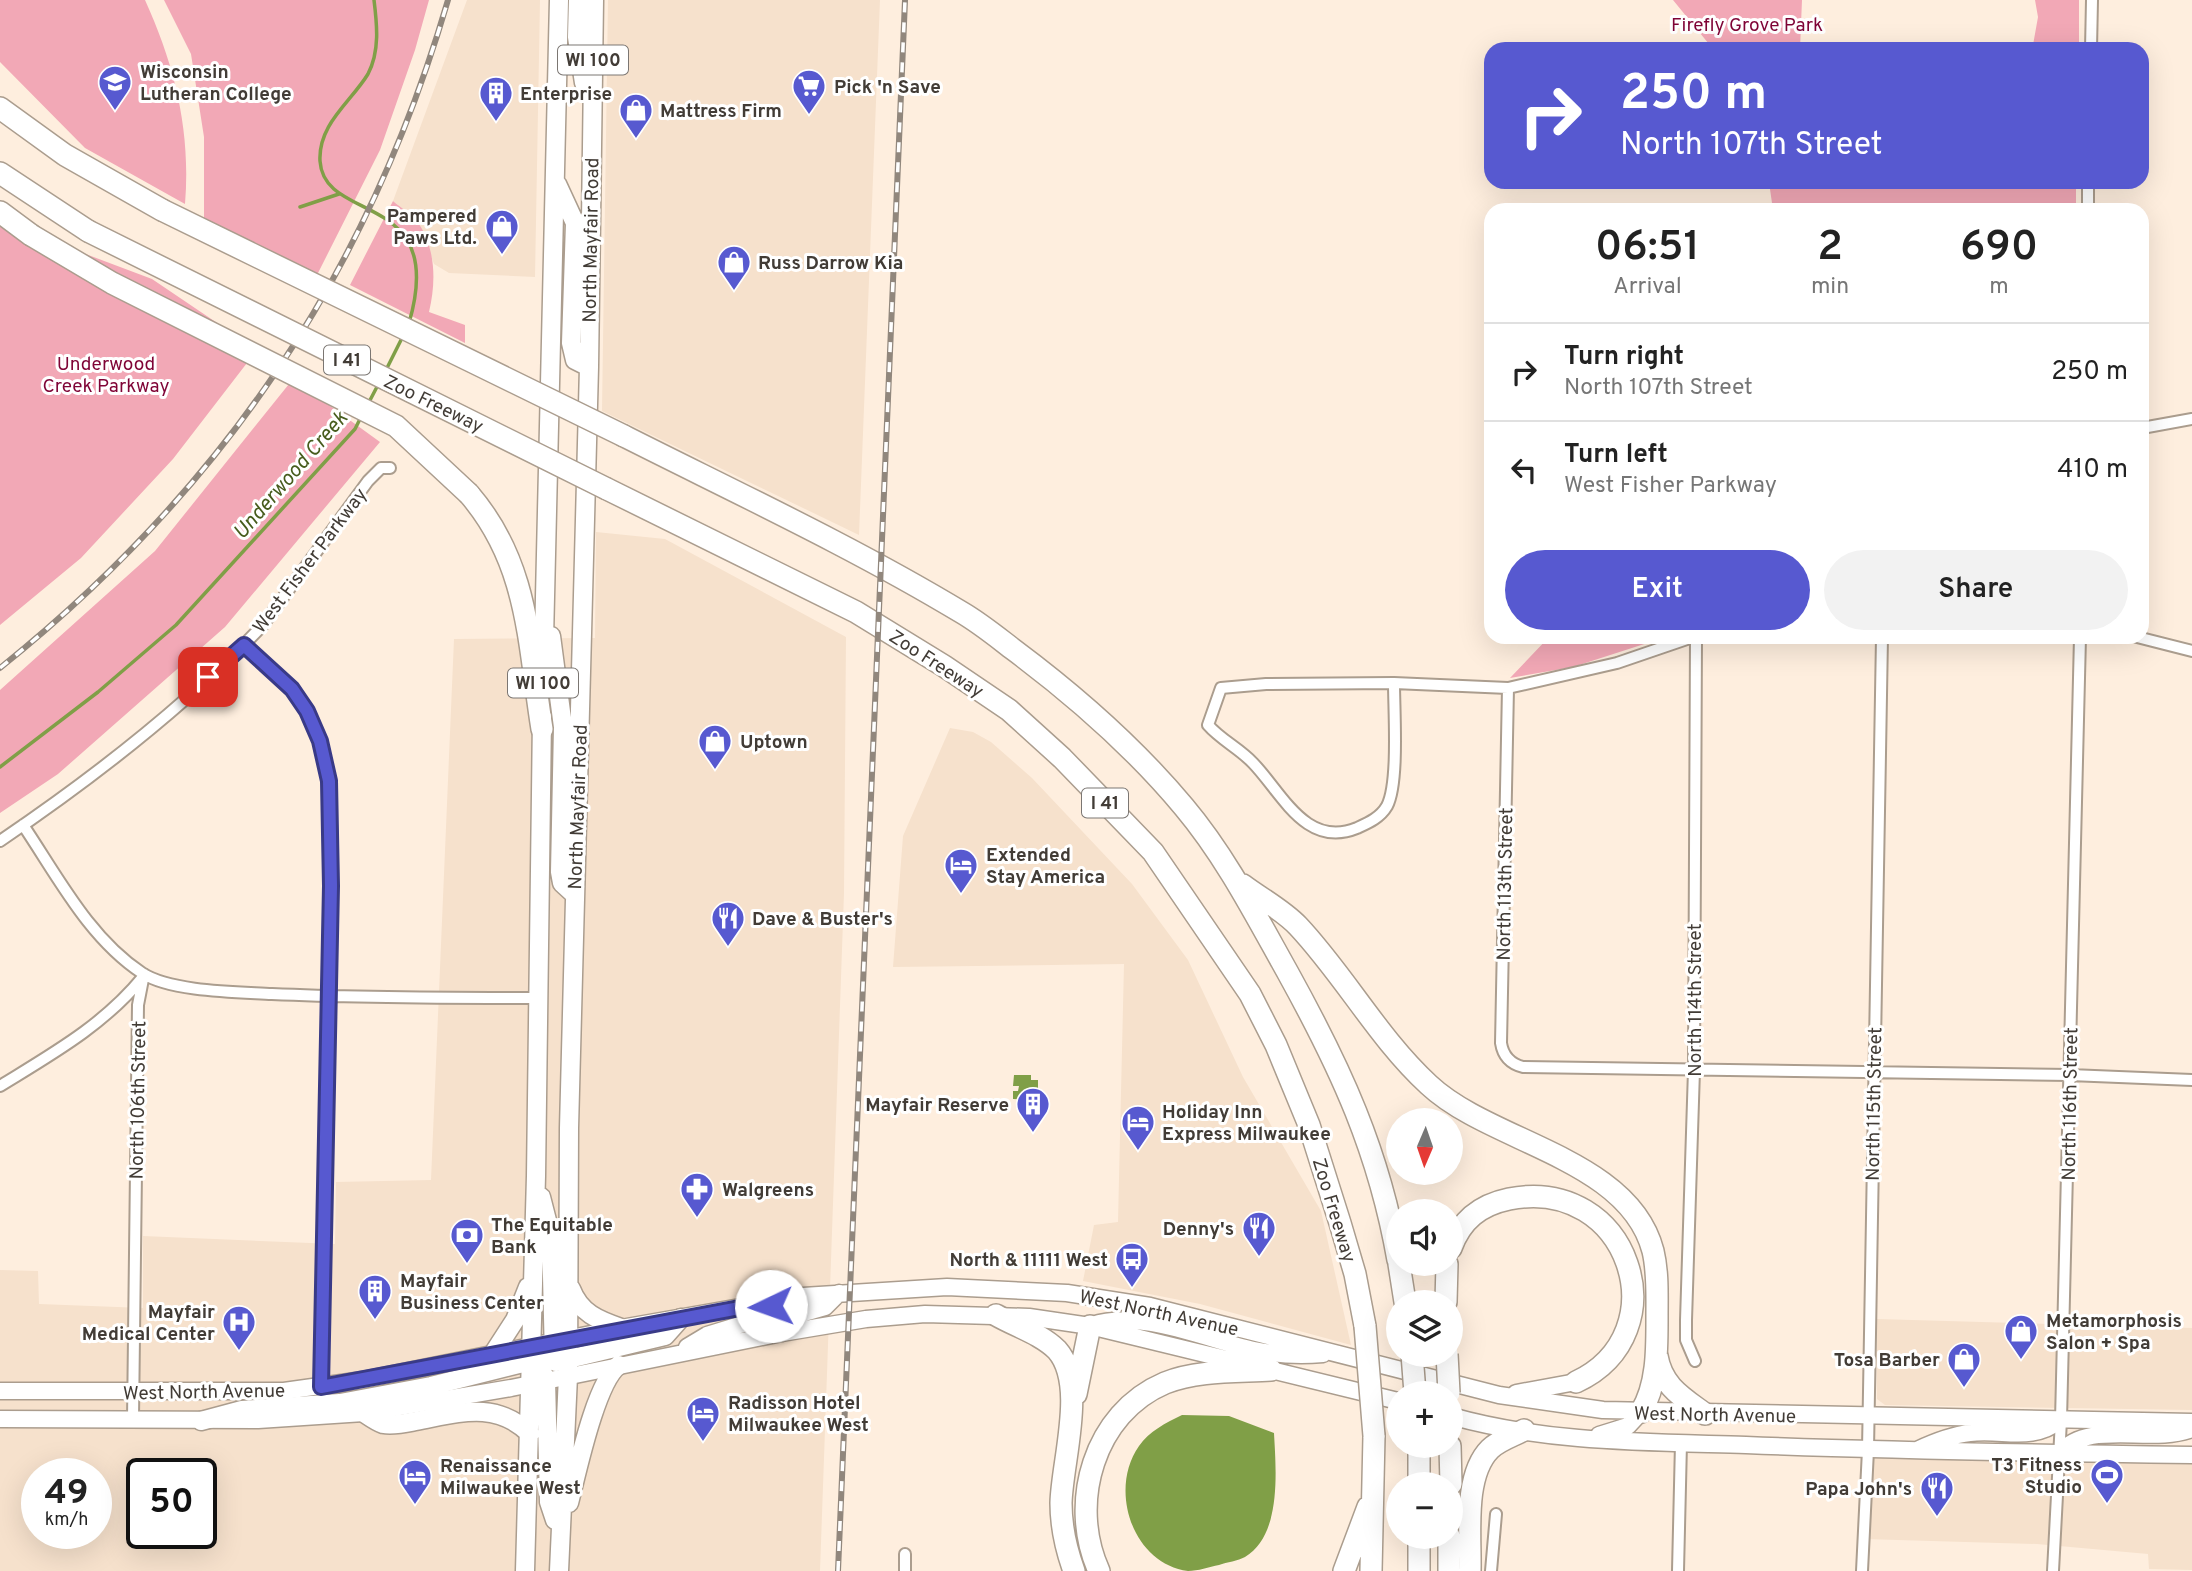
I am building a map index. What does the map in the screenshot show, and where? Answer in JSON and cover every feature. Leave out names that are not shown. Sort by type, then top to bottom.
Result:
[{"type":"highway","points":[[0,108],[65,155],[162,210],[836,543],[964,613],[1061,685],[1132,748],[1186,809],[1238,882],[1341,1073],[1371,1148],[1386,1209]]},
{"type":"highway","name":"Zoo Freeway","points":[[0,173],[88,230],[856,612],[1009,709],[1062,758],[1153,852],[1250,994],[1276,1045],[1309,1125],[1355,1274],[1364,1326],[1374,1436],[1371,1571]]},
{"type":"highway","points":[[0,212],[31,235],[112,283],[396,426],[470,494],[487,515],[503,543],[522,594],[542,729]]},
{"type":"highway","points":[[1238,882],[1297,925],[1387,1039],[1441,1096],[1584,1172],[1620,1199],[1638,1221],[1653,1251],[1657,1278],[1657,1351],[1648,1399],[1641,1412]]},
{"type":"highway","points":[[1463,1226],[1467,1219],[1488,1204],[1522,1197],[1557,1198],[1591,1212],[1614,1235],[1627,1261],[1633,1304],[1623,1337],[1611,1357],[1576,1382]]},
{"type":"highway","points":[[996,1315],[1043,1339],[1063,1358],[1071,1379],[1069,1433]]},
{"type":"highway","points":[[1074,1571],[1063,1532],[1061,1502],[1069,1433],[1090,1326]]},
{"type":"highway","points":[[1657,1351],[1665,1381],[1674,1392],[1705,1414]]},
{"type":"highway","points":[[1099,1571],[1089,1533],[1089,1479],[1093,1456],[1118,1418],[1139,1398],[1165,1383],[1208,1373],[1271,1370]]},
{"type":"highway","points":[[1470,1571],[1473,1500],[1482,1460],[1493,1446],[1524,1430]]},
{"type":"highway","points":[[1344,1571],[1374,1488]]},
{"type":"highway","points":[[1419,1549],[1419,1571]]},
{"type":"highway","points":[[1449,1571],[1450,1549]]},
{"type":"main road","name":"North Mayfair Road","points":[[559,0],[544,601],[533,1274],[548,1360],[560,1533],[559,1571]]},
{"type":"main road","points":[[578,0],[577,37],[591,121]]},
{"type":"main road","name":"North Mayfair Road","points":[[526,1565],[530,1434],[569,1283],[574,894],[589,367],[594,0]]},
{"type":"main road","points":[[555,180],[575,223],[571,343],[575,360],[589,367]]},
{"type":"main road","points":[[544,601],[558,676],[563,727],[560,872],[566,889],[574,894]]},
{"type":"main road","points":[[536,1176],[551,1236],[548,1360]]},
{"type":"main road","points":[[493,1354],[515,1320],[533,1274]]},
{"type":"main road","points":[[569,1283],[581,1308],[601,1321],[621,1328]]},
{"type":"main road","name":"West North Avenue","points":[[0,1419],[201,1421],[364,1413],[548,1360],[621,1328],[839,1293],[998,1288],[1096,1297],[1194,1316],[1499,1395],[1546,1403],[1641,1412],[1705,1414],[2192,1422]]},
{"type":"main road","points":[[782,1333],[790,1317],[825,1307],[839,1293]]},
{"type":"main road","points":[[1096,1297],[1090,1326],[1114,1319],[1138,1321],[1257,1351],[1300,1356],[1336,1353]]},
{"type":"main road","points":[[678,1352],[707,1335],[766,1317],[771,1302]]},
{"type":"main road","name":"West North Avenue","points":[[0,1391],[242,1392],[321,1387],[493,1354],[619,1365],[782,1333],[899,1315],[996,1315],[1090,1326],[1386,1398]]},
{"type":"main road","points":[[201,1421],[242,1410],[382,1397],[665,1336],[681,1318]]},
{"type":"main road","points":[[560,1533],[602,1390],[611,1371],[619,1365]]},
{"type":"main road","points":[[1499,1395],[1576,1382]]},
{"type":"main road","points":[[0,1400],[44,1401],[92,1392]]},
{"type":"main road","points":[[364,1413],[383,1424],[399,1424],[461,1412],[490,1412],[508,1416],[530,1434]]},
{"type":"main road","points":[[1590,1438],[1628,1426],[1641,1412]]},
{"type":"main road","name":"West North Avenue","points":[[1463,1418],[1524,1430],[1590,1438],[1681,1443],[1868,1450],[2192,1455]]},
{"type":"main road","points":[[1916,1451],[1940,1439],[1971,1433],[2039,1433],[2062,1420]]},
{"type":"main road","points":[[2060,1453],[2067,1443],[2083,1435],[2149,1436],[2192,1429]]},
{"type":"street","points":[[2091,42],[2092,0]]},
{"type":"street","points":[[2149,427],[2192,419]]},
{"type":"street","name":"West Fisher Parkway","points":[[0,841],[159,721],[244,645],[279,604],[368,481],[381,468],[390,468]]},
{"type":"street","points":[[2149,640],[2192,651]]},
{"type":"street","points":[[1394,683],[1392,788],[1386,807],[1373,821],[1348,831],[1323,831],[1305,824],[1251,760],[1221,740],[1208,725],[1221,688],[1266,684],[1394,683],[1508,688],[1617,663],[1674,644]]},
{"type":"street","name":"North 114th Street","points":[[1695,644],[1693,1070],[1686,1330],[1688,1350],[1695,1361]]},
{"type":"street","name":"North 115th Street","points":[[1862,1571],[1868,1450],[1882,644]]},
{"type":"street","name":"North 116th Street","points":[[2053,1571],[2062,1420],[2080,644]]},
{"type":"street","points":[[244,645],[298,697],[315,726],[326,760],[331,858],[321,1387]]},
{"type":"street","name":"North 113th Street","points":[[1508,688],[1501,1043],[1506,1058],[1523,1067],[1693,1070]]},
{"type":"street","points":[[23,825],[81,912],[108,945],[144,974],[217,991],[329,997],[537,998]]},
{"type":"street","points":[[0,1086],[92,1028],[126,998],[144,974]]},
{"type":"street","name":"North 106th Street","points":[[133,1419],[138,1005],[144,974]]},
{"type":"street","points":[[1693,1070],[2192,1080]]},
{"type":"street","points":[[1678,1571],[1681,1443]]},
{"type":"street","points":[[1491,1571],[1496,1514]]},
{"type":"street","points":[[905,1554],[905,1571]]},
{"type":"shaded area","points":[[467,0],[540,0],[535,277],[449,273],[434,264],[419,223],[393,201]]},
{"type":"shaded area","points":[[608,0],[880,0],[859,535],[602,411]]},
{"type":"shaded area","points":[[596,532],[665,539],[846,637],[844,893],[820,1571],[0,1571],[0,1270],[38,1271],[39,1304],[143,1308],[143,1236],[335,1244],[336,1182],[431,1180],[454,639],[595,638]]},
{"type":"shaded area","points":[[950,728],[973,732],[991,742],[1032,778],[1132,884],[1188,960],[1243,1077],[1321,1211],[1351,1345],[1200,1304],[1083,1281],[1094,1225],[1118,1222],[1124,964],[893,967],[903,836]]},
{"type":"shaded area","points":[[1014,1075],[1031,1075],[1031,1080],[1038,1080],[1038,1092],[1030,1095],[1030,1100],[1013,1099],[1013,1091],[1018,1091],[1019,1086],[1013,1086]]},
{"type":"shaded area","points":[[1877,1319],[2192,1328],[2192,1410],[1885,1405],[1877,1399]]},
{"type":"shaded area","points":[[1182,1415],[1229,1416],[1274,1433],[1274,1501],[1265,1534],[1257,1547],[1245,1557],[1192,1571],[1169,1565],[1153,1555],[1140,1540],[1126,1503],[1130,1464],[1139,1446],[1164,1424]]},
{"type":"shaded area","points":[[1868,1450],[2192,1455],[2192,1570],[2149,1569],[2148,1554],[2037,1544],[1863,1539]]},
{"type":"green space","name":"Wisconsin Lutheran College","points":[[0,0],[145,0],[165,49],[178,99],[186,151],[185,204],[85,148],[0,62]]},
{"type":"green space","points":[[164,0],[429,0],[415,50],[380,150],[316,277],[204,225],[204,137],[191,54]]},
{"type":"green space","name":"Firefly Grove Park","points":[[1673,0],[1802,0],[1800,42],[1707,42]]},
{"type":"green space","points":[[2035,0],[2079,0],[2079,42],[2034,42],[2038,17]]},
{"type":"green space","points":[[1770,189],[2076,189],[2076,203],[1772,203]]},
{"type":"green space","points":[[393,201],[416,221],[429,245],[433,290],[429,312],[465,325],[465,343],[350,285]]},
{"type":"green space","name":"Underwood Creek Parkway","points":[[0,204],[67,247],[152,279],[257,350],[173,459],[81,558],[0,625]]},
{"type":"green space","points":[[293,379],[380,442],[225,627],[58,774],[0,813],[0,690],[155,551]]},
{"type":"green space","points":[[1542,644],[1644,644],[1573,667],[1510,678]]},
{"type":"waterway","name":"Underwood Creek","points":[[374,0],[377,37],[372,65],[324,136],[320,161],[327,181],[341,194],[381,216],[399,230],[412,250],[417,280],[409,323]]},
{"type":"waterway","points":[[300,207],[339,194]]},
{"type":"waterway","name":"Underwood Creek","points":[[386,370],[403,336]]},
{"type":"waterway","name":"Underwood Creek","points":[[368,404],[379,383]]},
{"type":"waterway","name":"Underwood Creek","points":[[0,767],[98,692],[176,625],[355,429],[361,417]]},
{"type":"railway","points":[[0,668],[80,599],[153,527],[219,450],[278,370],[330,285],[376,195],[415,100],[448,0]]},
{"type":"railway","points":[[838,1571],[905,0]]},
{"type":"place","name":"Wisconsin Lutheran College","points":[[115,112]]},
{"type":"place","name":"Pick 'n Save","points":[[809,116]]},
{"type":"place","name":"Enterprise","points":[[496,123]]},
{"type":"place","name":"Mattress Firm","points":[[636,140]]},
{"type":"place","name":"Pampered Paws Ltd.","points":[[502,256]]},
{"type":"place","name":"Russ Darrow Kia","points":[[734,292]]},
{"type":"place","name":"Uptown","points":[[715,771]]},
{"type":"place","name":"Extended Stay America","points":[[961,895]]},
{"type":"place","name":"Dave & Buster's","points":[[728,948]]},
{"type":"place","name":"Mayfair Reserve","points":[[1033,1134]]},
{"type":"place","name":"Holiday Inn Express Milwaukee","points":[[1138,1152]]},
{"type":"place","name":"Walgreens","points":[[697,1219]]},
{"type":"place","name":"Denny's","points":[[1259,1258]]},
{"type":"place","name":"The Equitable Bank","points":[[467,1265]]},
{"type":"place","name":"North & 11111 West","points":[[1132,1289]]},
{"type":"place","name":"Mayfair Business Center","points":[[375,1321]]},
{"type":"place","name":"Mayfair Medical Center","points":[[239,1352]]},
{"type":"place","name":"Metamorphosis Salon + Spa","points":[[2021,1361]]},
{"type":"place","name":"Tosa Barber","points":[[1964,1389]]},
{"type":"place","name":"Radisson Hotel Milwaukee West","points":[[703,1443]]},
{"type":"place","name":"T3 Fitness Studio","points":[[2107,1505]]},
{"type":"place","name":"Renaissance Milwaukee West","points":[[415,1506]]},
{"type":"place","name":"Papa John's","points":[[1937,1518]]},
{"type":"route","points":[[208,677],[244,645],[298,697],[315,726],[326,760],[331,858],[321,1387],[621,1328],[771,1302],[771,1306]]}]
